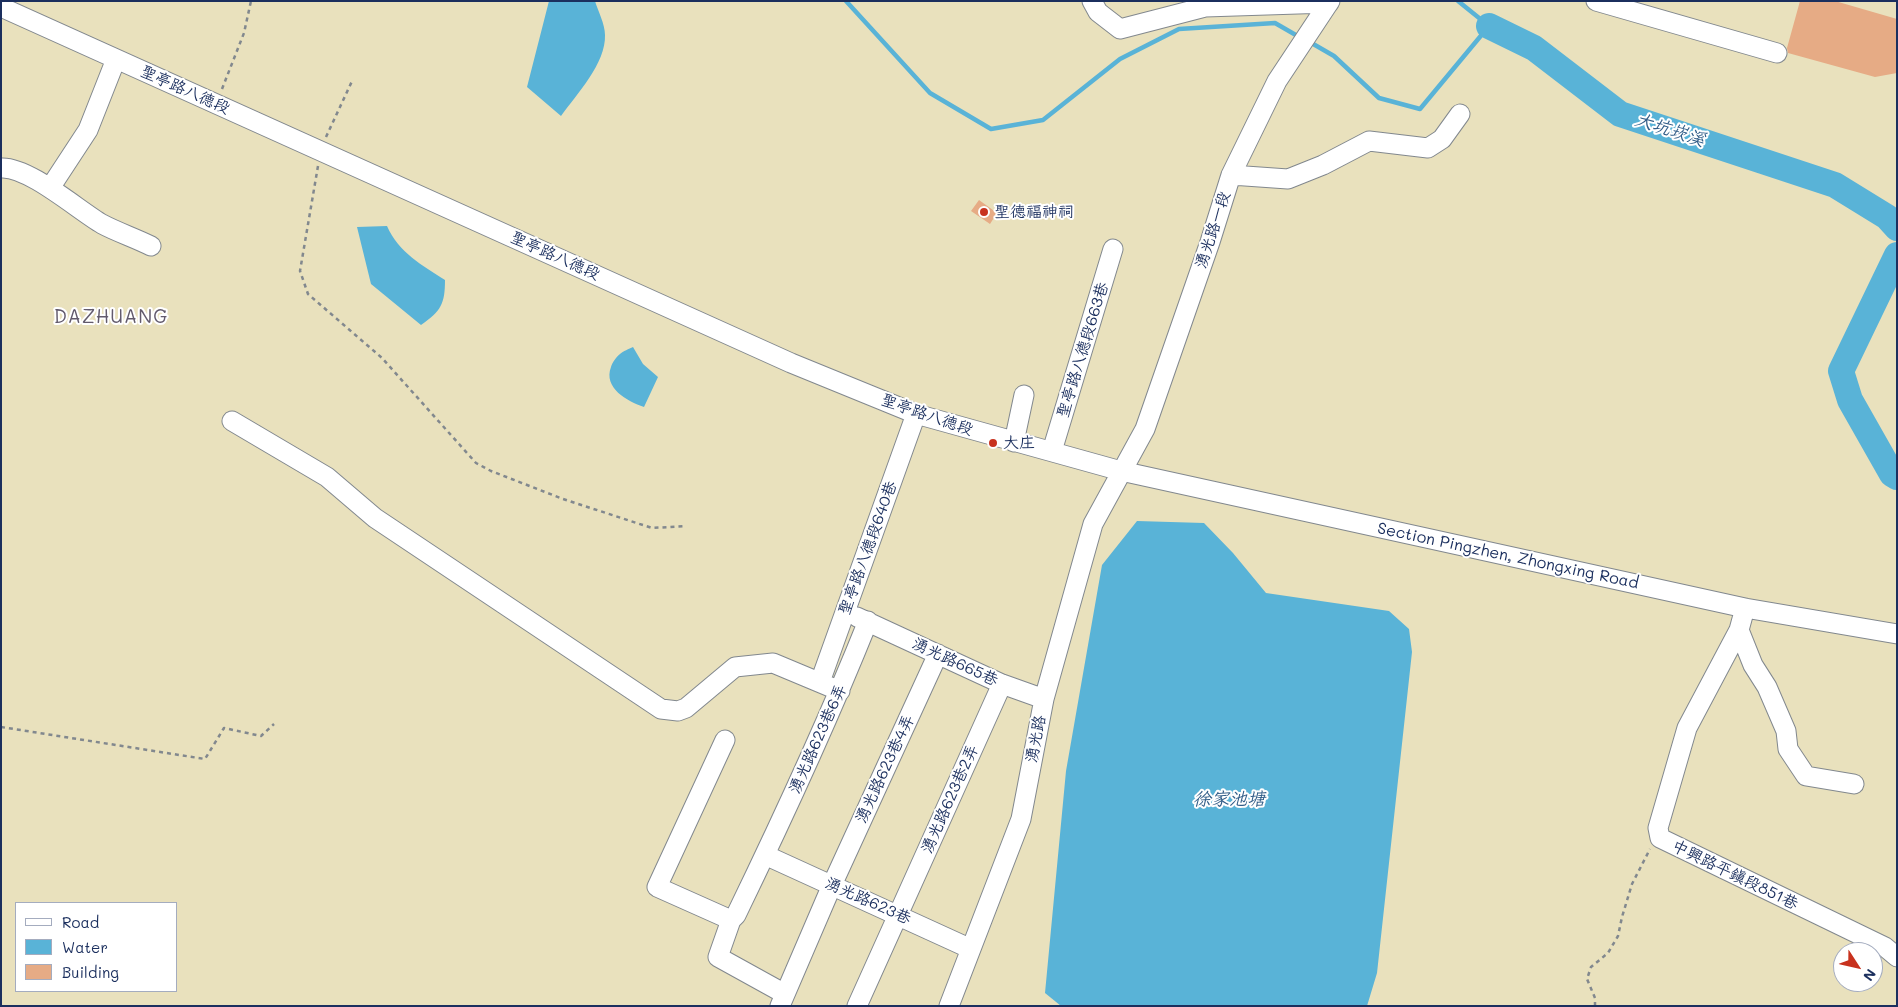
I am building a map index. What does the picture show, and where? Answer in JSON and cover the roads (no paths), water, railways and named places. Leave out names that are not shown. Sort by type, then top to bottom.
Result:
[{"type":"street","points":[[1092,1],[1098,12],[1120,29],[1204,7],[1330,2]]},
{"type":"street","points":[[1596,1],[1777,53]]},
{"type":"street","name":"湧光路一段","points":[[1121,471],[1145,429],[1232,175],[1277,81],[1330,2]]},
{"type":"street","name":"聖亭路八德段","points":[[1,7],[791,363],[916,414],[1121,471]]},
{"type":"street","points":[[50,188],[88,130],[116,59]]},
{"type":"street","points":[[1232,175],[1288,179],[1323,165],[1369,141],[1428,148],[1442,139],[1460,114]]},
{"type":"street","points":[[1,168],[10,167],[50,188],[102,224],[151,246]]},
{"type":"street","name":"聖亭路八德段663巷","points":[[1052,451],[1113,249]]},
{"type":"street","points":[[1014,442],[1024,395]]},
{"type":"street","name":"聖亭路八德段640巷","points":[[820,682],[916,414]]},
{"type":"street","points":[[232,421],[327,477],[375,518],[661,709],[678,711],[686,708],[735,667],[773,663],[840,691]]},
{"type":"street","name":"Section Pingzhen, Zhongxing Road","points":[[1121,471],[1745,608],[1897,634]]},
{"type":"street","name":"湧光路","points":[[949,1006],[1021,819],[1044,699],[1093,524],[1121,471]]},
{"type":"street","name":"中興路平鎮段851巷","points":[[1745,608],[1739,630],[1687,728],[1658,828],[1660,838],[1885,947],[1897,957]]},
{"type":"street","name":"湧光路665巷","points":[[845,611],[1002,684],[1044,699]]},
{"type":"street","name":"湧光路623巷6弄","points":[[782,1000],[718,956],[731,920],[736,914],[765,855],[840,691],[868,621]]},
{"type":"street","points":[[1739,630],[1786,731],[1788,749],[1806,776],[1854,784]]},
{"type":"street","name":"湧光路623巷4弄","points":[[782,1000],[832,885],[938,654]]},
{"type":"street","name":"湧光路623巷2弄","points":[[857,1006],[1002,684]]},
{"type":"street","points":[[725,740],[657,887],[731,920]]},
{"type":"street","name":"湧光路623巷","points":[[765,855],[971,948]]},
{"type":"water","points":[[549,1],[595,1],[605,31],[604,46],[596,67],[561,116],[527,87]]},
{"type":"water","points":[[387,226],[398,244],[412,258],[445,280],[441,306],[421,325],[371,284],[357,227]]},
{"type":"water","points":[[633,347],[643,364],[658,377],[644,407],[618,393],[610,381],[609,375],[614,360],[621,353]]},
{"type":"water","name":"徐家池塘","points":[[1137,521],[1204,523],[1233,553],[1266,593],[1389,611],[1409,629],[1412,652],[1377,973],[1367,1006],[1061,1006],[1045,993],[1066,771],[1102,565]]},
{"type":"waterway","points":[[846,1],[930,93],[991,129],[1043,120],[1120,59],[1179,29],[1275,23],[1301,38]]},
{"type":"waterway","points":[[1308,41],[1334,56],[1379,98],[1420,109],[1489,26],[1458,1]]},
{"type":"waterway","name":"大坑崁溪","points":[[1489,26],[1534,48],[1620,114],[1835,185],[1887,217],[1897,228]]},
{"type":"waterway","name":"大坑崁溪","points":[[1897,255],[1841,371],[1850,400],[1892,474],[1897,477]]},
{"type":"place","name":"聖德福神祠","points":[[984,212]]},
{"type":"place","name":"大庄","points":[[993,443]]},
{"type":"district","name":"DAZHUANG","points":[[111,317]]}]
